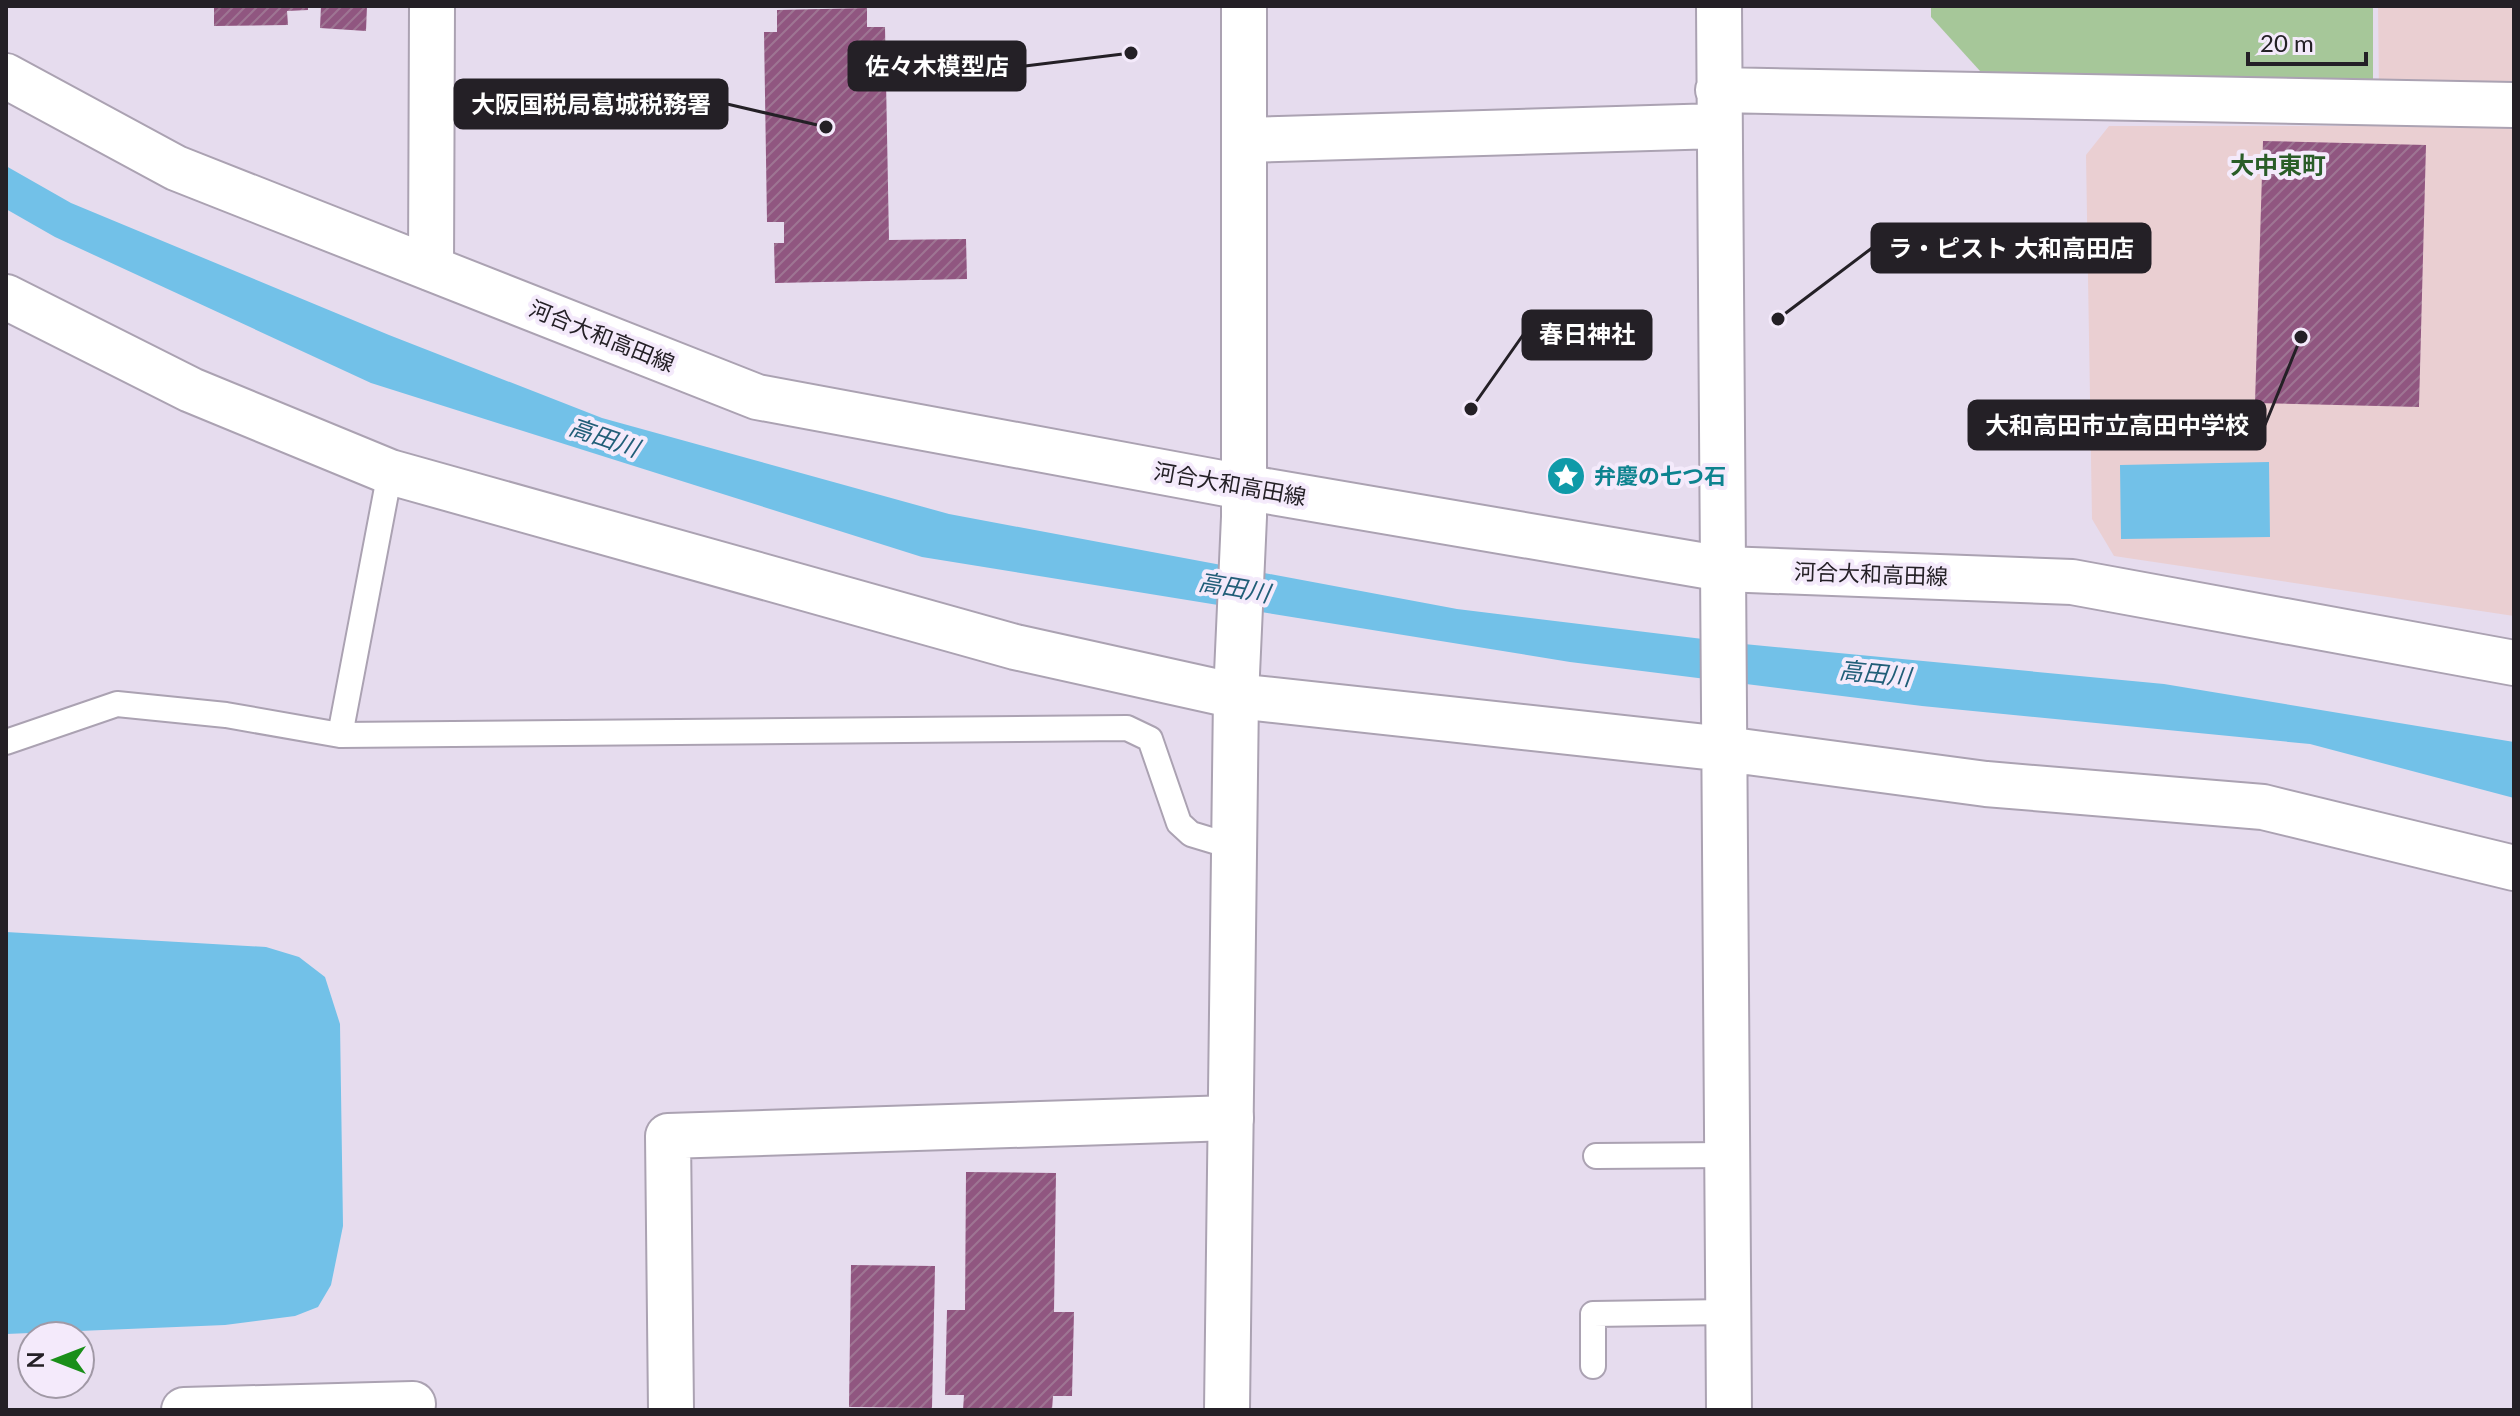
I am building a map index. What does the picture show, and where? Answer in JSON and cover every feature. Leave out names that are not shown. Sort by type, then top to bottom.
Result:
[{"type":"street","points":[[431,268],[432,6]]},
{"type":"street","points":[[1227,1410],[1236,678],[1244,502],[1244,6]]},
{"type":"street","points":[[1719,6],[1729,1410]]},
{"type":"street","name":"河合大和高田線","points":[[6,76],[176,168],[757,397],[1244,502],[1722,587],[2072,582],[2514,663]]},
{"type":"street","points":[[1244,140],[1718,108],[2514,105]]},
{"type":"street","points":[[6,297],[191,390],[390,472],[1015,647],[1236,678],[1724,730],[1986,784],[2263,807],[2514,868]]},
{"type":"street","points":[[671,1410],[668,1136],[1231,1118]]},
{"type":"street","points":[[184,1410],[413,1404],[412,1410]]},
{"type":"lane","points":[[340,735],[390,472]]},
{"type":"lane","points":[[6,742],[117,704],[226,715],[340,735],[1127,728],[1150,739],[1179,823],[1191,834],[1234,847]]},
{"type":"lane","points":[[1596,1156],[1727,1155]]},
{"type":"lane","points":[[1593,1366],[1593,1314],[1728,1312]]},
{"type":"shaded area","points":[[2378,6],[2514,6],[2514,94],[2379,94]]},
{"type":"shaded area","points":[[2109,126],[2514,126],[2514,616],[2114,556],[2092,519],[2086,155]]},
{"type":"green space","points":[[1931,6],[2373,6],[2373,86],[1990,82],[1931,17]]},
{"type":"water","name":"高田川","points":[[6,166],[71,203],[389,335],[602,418],[949,514],[1457,609],[1744,644],[2164,684],[2514,742],[2514,798],[2310,744],[1922,706],[1570,662],[922,557],[371,383],[55,237],[6,209]]},
{"type":"water","points":[[2269,462],[2270,537],[2121,539],[2120,465]]},
{"type":"water","points":[[6,932],[266,947],[299,957],[325,977],[340,1024],[343,1226],[331,1285],[318,1307],[295,1316],[225,1325],[96,1330],[96,1320],[16,1320],[16,1334],[6,1334]]},
{"type":"building","points":[[214,6],[308,6],[308,10],[287,11],[288,25],[214,26]]},
{"type":"building","points":[[321,6],[367,6],[366,31],[320,28]]},
{"type":"building","points":[[867,8],[867,27],[885,27],[889,240],[966,239],[967,279],[775,283],[774,243],[784,243],[784,222],[767,222],[764,32],[777,32],[777,10]]},
{"type":"building","points":[[2263,141],[2426,145],[2419,407],[2255,403]]},
{"type":"building","points":[[966,1172],[1056,1173],[1054,1312],[1074,1312],[1072,1396],[1053,1396],[1052,1410],[963,1410],[964,1395],[945,1395],[947,1310],[965,1310]]},
{"type":"building","points":[[851,1265],[935,1266],[932,1408],[849,1407]]},
{"type":"place","name":"佐々木模型店","points":[[1131,53]]},
{"type":"place","name":"大阪国税局葛城税務署","points":[[826,127]]},
{"type":"place","name":"ラ・ピスト 大和高田店","points":[[1778,319]]},
{"type":"place","name":"大和高田市立高田中学校","points":[[2301,337]]},
{"type":"place","name":"春日神社","points":[[1471,409]]},
{"type":"place","name":"弁慶の七つ石","points":[[1566,476]]},
{"type":"district","name":"大中東町","points":[[2278,166]]}]
